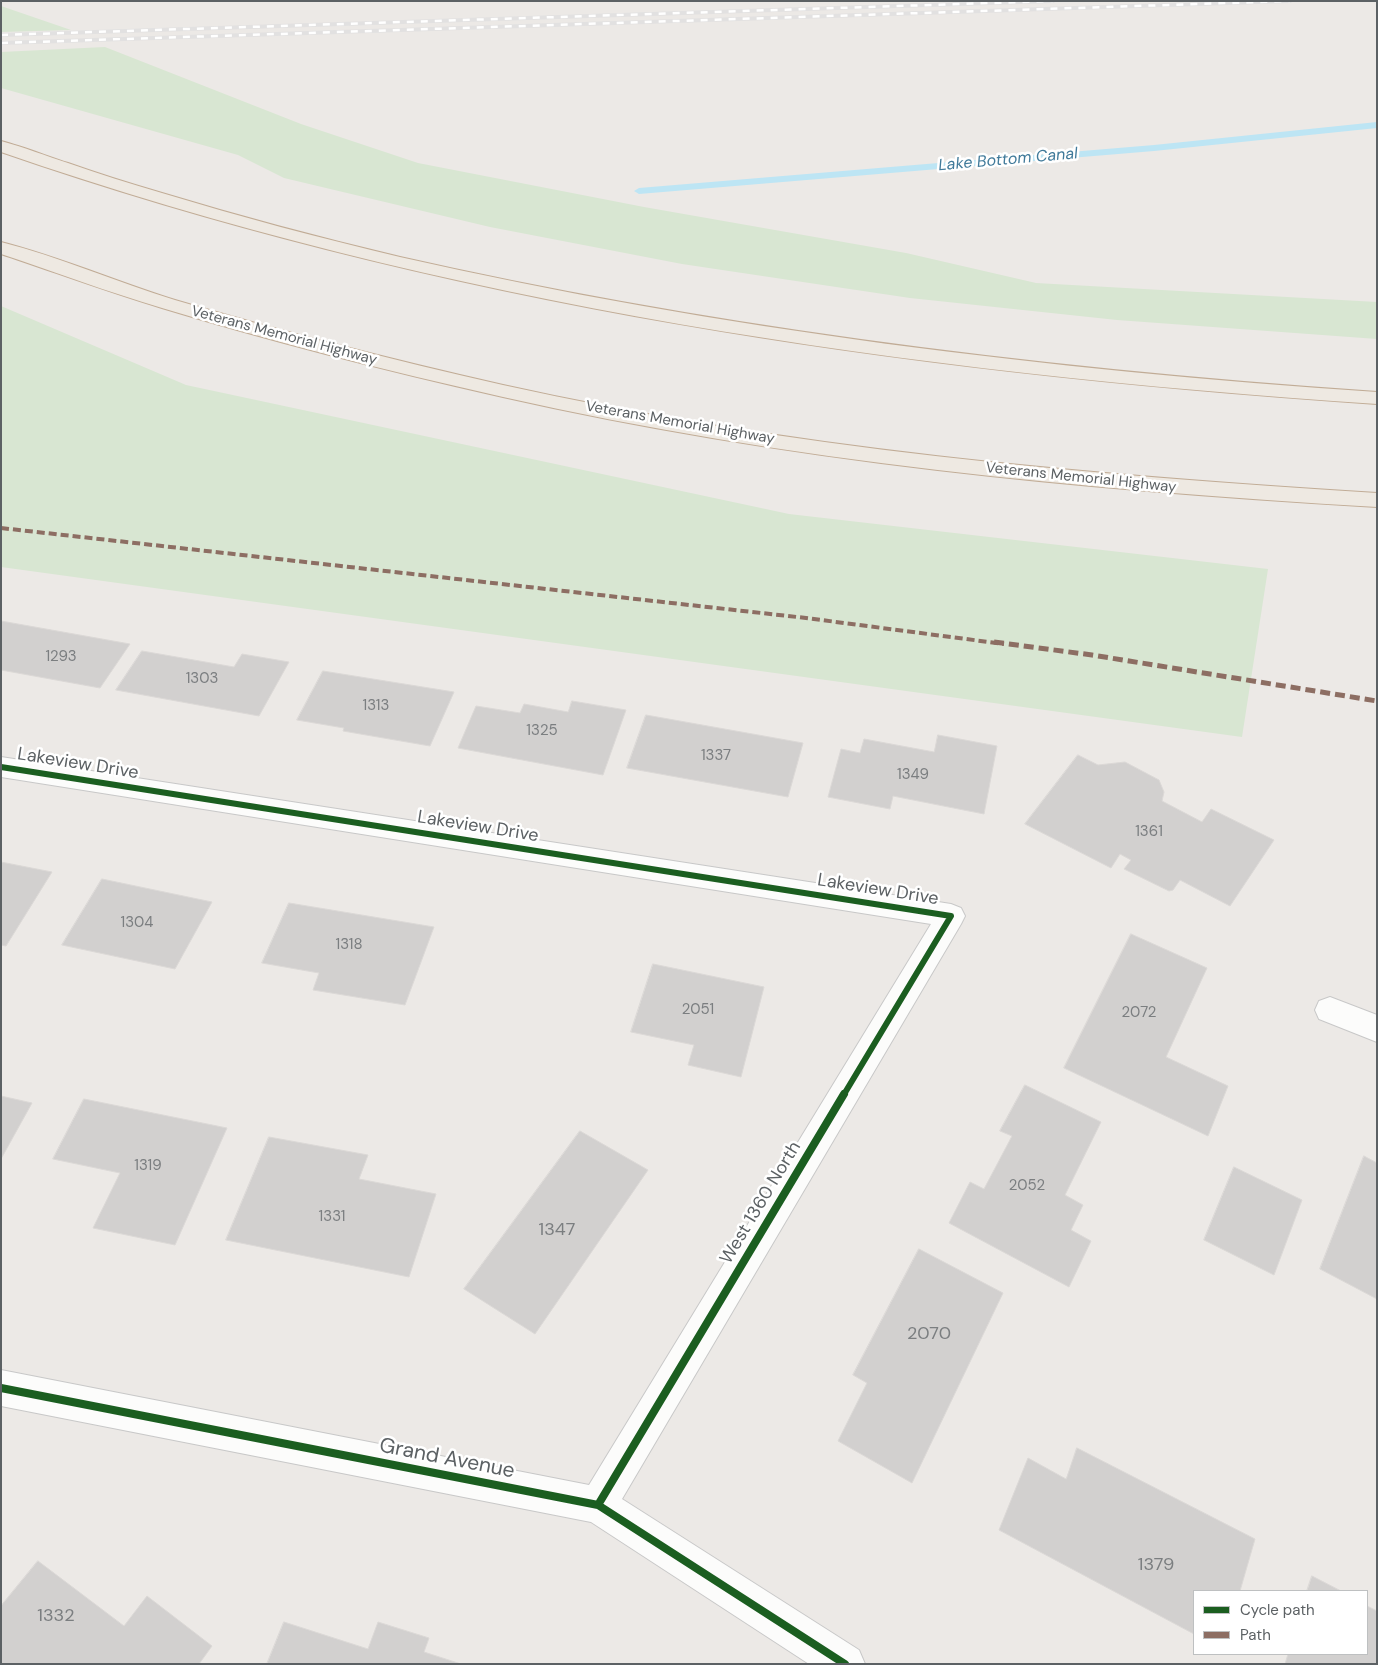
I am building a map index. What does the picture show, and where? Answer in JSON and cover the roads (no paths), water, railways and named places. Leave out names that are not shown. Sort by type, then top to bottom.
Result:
[{"type":"highway","points":[[1,146],[135,191],[314,242],[426,268],[608,306],[911,354],[1162,382],[1377,398]]},
{"type":"highway","name":"Veterans Memorial Highway","points":[[1,248],[172,305],[334,351],[546,399],[662,421],[863,453],[994,469],[1202,490],[1377,500]]},
{"type":"street","name":"Lakeview Drive","points":[[1,767],[951,916]]},
{"type":"street","name":"West 1360 North","points":[[598,1505],[951,916]]},
{"type":"street","points":[[1330,1010],[1377,1030]]},
{"type":"street","name":"Grand Avenue","points":[[1,1388],[598,1505],[845,1664]]},
{"type":"waterway","name":"Lake Bottom Canal","points":[[639,191],[1154,148],[1377,125]]},
{"type":"railway","points":[[1,35],[1053,1]]},
{"type":"railway","points":[[1,43],[1290,1]]}]
